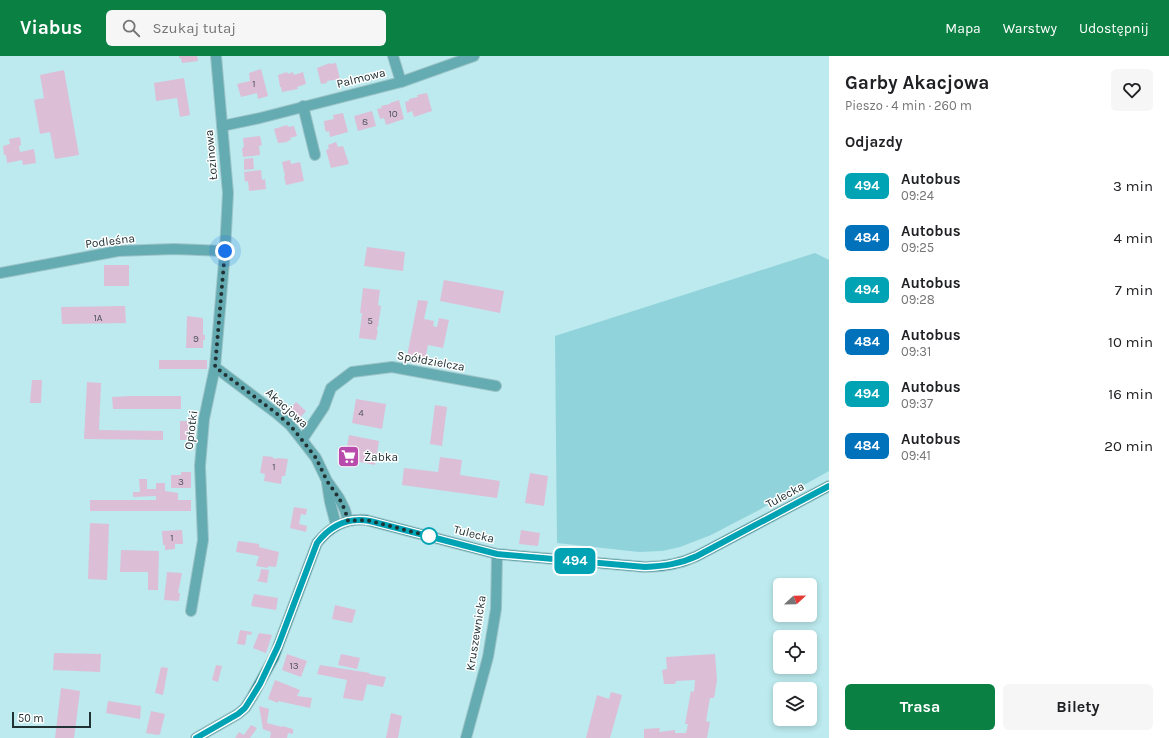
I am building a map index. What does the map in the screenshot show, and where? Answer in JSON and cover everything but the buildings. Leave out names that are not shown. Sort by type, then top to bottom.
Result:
[{"type":"street","name":"Łozinowa","points":[[216,56],[228,193],[225,251]]},
{"type":"street","name":"Palmowa","points":[[222,126],[260,118],[401,82],[394,56]]},
{"type":"street","points":[[401,82],[474,56]]},
{"type":"street","points":[[303,106],[315,154]]},
{"type":"street","name":"Podleśna","points":[[0,272],[118,251],[174,249],[225,251]]},
{"type":"street","name":"Opłotki","points":[[190,611],[203,540],[200,466],[204,419],[215,367],[225,251]]},
{"type":"street","name":"Akacjowa","points":[[215,367],[290,425],[316,458],[327,481],[339,498],[345,510],[348,521]]},
{"type":"street","name":"Spółdzielcza","points":[[302,440],[324,407],[331,388],[352,372],[392,367],[496,386]]},
{"type":"street","name":"Akacjowa","points":[[327,481],[330,502],[336,525]]},
{"type":"street","name":"Tulecka","points":[[196,738],[238,714],[245,708],[274,657],[317,543],[336,525],[348,521],[370,521],[497,554],[645,567],[674,565],[697,556],[829,486]]},
{"type":"street","name":"Kruszewnicka","points":[[466,738],[488,657],[496,609],[497,554]]},
{"type":"shaded area","points":[[815,253],[829,260],[829,471],[711,535],[680,547],[662,551],[639,552],[557,543],[555,336]]},
{"type":"bus line","name":"494","points":[[196,738],[238,714],[245,708],[274,657],[317,543],[336,525],[341,523],[360,520],[370,521],[497,554],[660,567],[674,565],[697,556],[730,540],[829,486]]},
{"type":"place","name":"Żabka","points":[[348,457]]},
{"type":"route","points":[[225,251],[215,367],[290,425],[316,458],[327,481],[339,498],[345,510],[348,521],[366,520],[429,536]]}]
